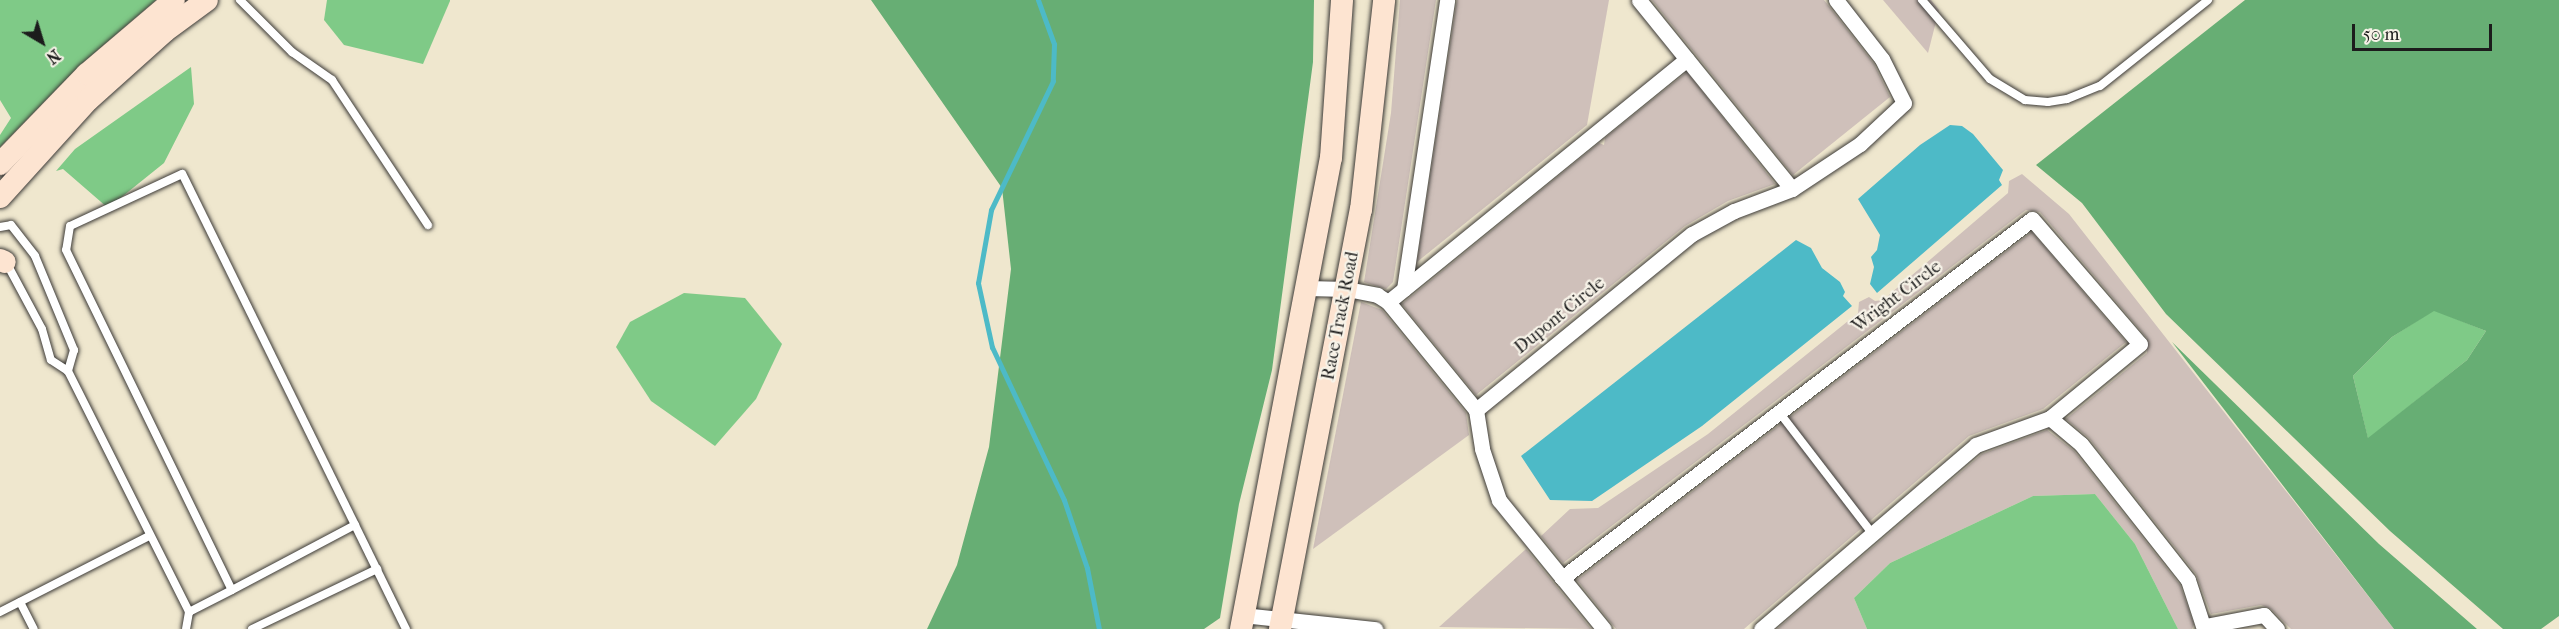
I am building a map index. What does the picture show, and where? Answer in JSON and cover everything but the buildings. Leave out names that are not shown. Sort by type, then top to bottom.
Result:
[{"type":"main road","points":[[0,164],[93,67],[174,0]]},
{"type":"main road","points":[[0,178],[72,101],[184,0]]},
{"type":"main road","points":[[0,197],[88,100],[165,31],[207,0]]},
{"type":"main road","points":[[1242,622],[1331,158],[1342,0]]},
{"type":"main road","name":"Race Track Road","points":[[1281,624],[1347,290],[1372,134],[1384,0]]},
{"type":"street","points":[[1404,289],[1448,0]]},
{"type":"street","points":[[1639,0],[1792,189]]},
{"type":"street","name":"Dupont Circle","points":[[1476,410],[1692,234],[1734,211],[1792,189],[1860,144],[1904,103],[1882,59],[1836,0]]},
{"type":"street","points":[[1388,302],[1687,59]]},
{"type":"street","name":"Wright Circle","points":[[1562,578],[2032,219],[2140,344],[2050,418],[1976,445],[1761,629]]},
{"type":"street","points":[[1307,288],[1347,290],[1377,295],[1388,302],[1476,410],[1482,449],[1499,500],[1604,629]]},
{"type":"street","points":[[2050,418],[2081,444],[2188,580],[2204,627],[2264,615],[2277,629]]},
{"type":"street","points":[[1242,622],[1375,629]]},
{"type":"lane","points":[[240,0],[292,52],[332,80],[428,225]]},
{"type":"lane","points":[[1922,0],[1990,79],[2025,100],[2048,102],[2067,99],[2100,86],[2208,0]]},
{"type":"lane","points":[[232,590],[66,250],[70,226],[182,174],[406,629]]},
{"type":"lane","points":[[0,226],[11,225],[35,256],[74,350],[68,371]]},
{"type":"lane","points":[[2,258],[42,329],[51,360],[68,371],[189,612],[186,629]]},
{"type":"lane","points":[[1779,412],[1872,533]]},
{"type":"lane","points":[[189,612],[355,525]]},
{"type":"lane","points":[[0,612],[149,536]]},
{"type":"lane","points":[[252,629],[377,569]]},
{"type":"lane","points":[[20,602],[34,629]]},
{"type":"shaded area","points":[[1400,0],[1436,0],[1393,282],[1386,289],[1364,282],[1391,113]]},
{"type":"shaded area","points":[[1457,0],[1609,0],[1587,125],[1417,262]]},
{"type":"shaded area","points":[[1652,0],[1824,0],[1874,64],[1890,97],[1793,175]]},
{"type":"shaded area","points":[[1883,0],[1931,0],[1939,10],[1928,53]]},
{"type":"shaded area","points":[[1687,72],[1775,184],[1728,201],[1685,226],[1476,395],[1402,304],[1599,143],[1604,145],[1605,138]]},
{"type":"shaded area","points":[[2022,174],[2069,214],[2394,629],[2291,629],[2271,609],[2261,605],[2211,614],[2196,574],[2089,438],[2066,419],[2147,353],[2147,338],[2040,212],[2026,210],[1563,563],[1541,536],[1570,509],[1598,508],[1708,434],[1858,313],[1859,302],[1869,297],[1875,301],[1883,300],[2008,193],[2009,181]]},
{"type":"shaded area","points":[[2032,232],[2126,342],[2043,409],[1969,436],[1744,629],[1616,629],[1577,580]]},
{"type":"shaded area","points":[[1361,302],[1382,310],[1466,413],[1469,435],[1313,549]]},
{"type":"shaded area","points":[[2047,430],[2074,451],[2180,585],[2194,624],[2192,629],[2178,629],[2135,544],[2095,494],[2033,496],[1890,563],[1854,598],[1867,629],[1777,629],[1982,454]]},
{"type":"shaded area","points":[[1526,549],[1591,629],[1439,627]]},
{"type":"green space","points":[[0,0],[156,0],[79,66],[0,147],[0,135],[11,118],[0,100]]},
{"type":"green space","points":[[327,0],[450,1],[423,64],[344,45],[324,20]]},
{"type":"green space","points":[[871,0],[1314,0],[1313,62],[1272,370],[1239,504],[1220,618],[1204,629],[927,629],[957,565],[989,447],[1011,269],[1002,188]]},
{"type":"green space","points":[[2245,0],[2559,0],[2559,616],[2541,629],[2503,629],[2390,531],[2166,314],[2082,203],[2036,165]],"holes":[[[2434,311],[2486,331],[2467,360],[2368,438],[2353,376],[2392,337]]]},
{"type":"green space","points":[[191,67],[194,104],[164,163],[108,208],[63,169],[56,171],[75,149]]},
{"type":"green space","points":[[684,293],[745,298],[782,344],[756,399],[715,446],[651,401],[616,347],[630,322]]},
{"type":"green space","points":[[2434,310],[2486,331],[2467,360],[2368,439],[2353,376],[2392,337]]},
{"type":"green space","points":[[2172,342],[2379,544],[2477,629],[2394,629]]},
{"type":"green space","points":[[2095,494],[2135,544],[2178,629],[1867,629],[1854,598],[1890,563],[2033,496]]},
{"type":"water","points":[[1950,125],[1962,126],[1973,134],[2003,170],[1999,180],[2002,185],[1877,293],[1870,284],[1874,267],[1871,257],[1877,250],[1880,235],[1858,199],[1920,145]]},
{"type":"water","points":[[1796,240],[1811,248],[1822,268],[1840,282],[1845,292],[1843,296],[1852,306],[1702,426],[1592,501],[1550,500],[1521,456]]},
{"type":"waterway","points":[[1038,0],[1054,44],[1053,81],[991,210],[978,283],[992,347],[1064,500],[1087,568],[1099,629]]}]
